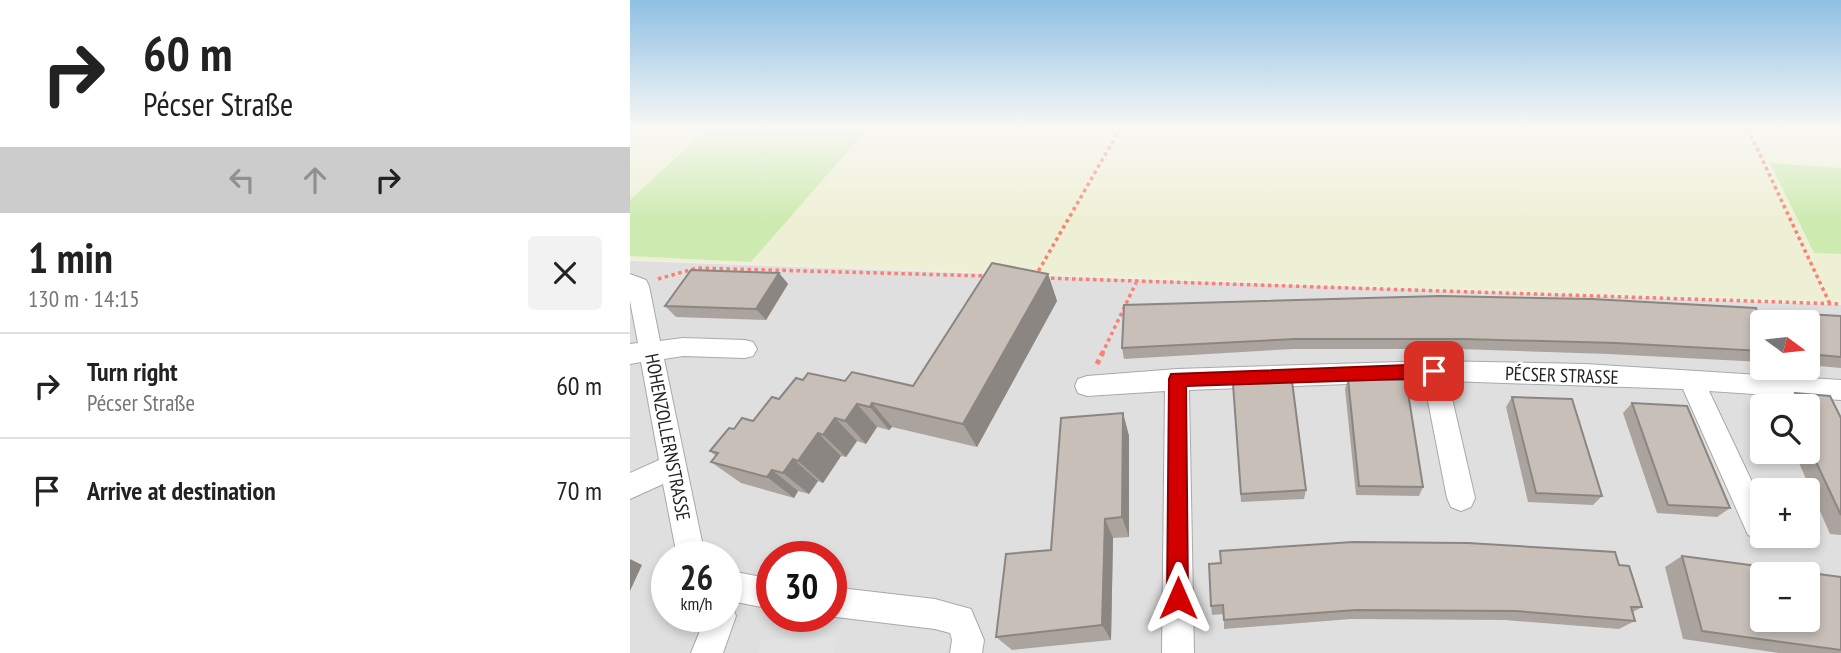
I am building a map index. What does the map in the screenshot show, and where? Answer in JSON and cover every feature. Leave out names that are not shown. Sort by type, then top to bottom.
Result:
[{"type":"street","name":"HOHENZOLLERNSTRASSE","points":[[634,284],[641,353],[675,466],[688,541]]},
{"type":"street","points":[[641,353],[683,346],[745,349]]},
{"type":"street","name":"PÉCSER STRASSE","points":[[1087,386],[1177,379],[1434,371],[1691,379],[1841,390]]},
{"type":"street","points":[[1434,371],[1461,498]]},
{"type":"street","points":[[1177,379],[1178,653]]},
{"type":"street","points":[[1691,379],[1750,508]]},
{"type":"street","points":[[630,486],[675,466]]},
{"type":"street","points":[[847,603],[935,614],[960,620],[968,640],[966,653]]},
{"type":"street","points":[[707,653],[715,632]]},
{"type":"path","points":[[1035,277],[1103,159]]},
{"type":"path","points":[[1762,159],[1830,304]]},
{"type":"path","points":[[634,284],[697,268],[994,276]]},
{"type":"path","points":[[1021,277],[1136,283],[1841,304]]},
{"type":"path","points":[[1087,386],[1136,283]]},
{"type":"shaded area","points":[[630,261],[1841,305],[1841,653],[630,653]]},
{"type":"shaded area","points":[[838,636],[833,653],[758,653],[762,640]]},
{"type":"green space","points":[[630,159],[1841,159],[1841,168],[1771,164],[1814,253],[1841,254],[1841,303],[630,260]]},
{"type":"green space","points":[[674,159],[840,159],[751,262],[630,256],[630,200]]},
{"type":"green space","points":[[1770,163],[1841,168],[1841,254],[1814,253]]},
{"type":"building","points":[[992,263],[1048,274],[963,424],[872,403],[870,407],[857,404],[845,421],[835,418],[823,435],[818,433],[798,461],[793,459],[783,473],[772,470],[767,477],[711,462],[718,453],[710,451],[729,428],[734,429],[742,418],[753,421],[772,397],[779,399],[796,378],[803,380],[808,373],[845,381],[852,372],[913,386]]},
{"type":"building","points":[[691,270],[779,273],[756,309],[665,306]]},
{"type":"building","points":[[1440,296],[1592,299],[1757,310],[1750,310],[1750,350],[1463,339],[1295,339],[1122,348],[1124,305]]},
{"type":"building","points":[[1820,315],[1841,316],[1841,357],[1820,355]]},
{"type":"building","points":[[1348,379],[1406,380],[1423,487],[1359,486]]},
{"type":"building","points":[[1292,381],[1306,490],[1241,494],[1233,384]]},
{"type":"building","points":[[1820,395],[1830,396],[1841,418],[1841,515],[1817,464],[1820,464]]},
{"type":"building","points":[[1512,397],[1572,399],[1602,496],[1536,493]]},
{"type":"building","points":[[1632,403],[1687,406],[1730,508],[1668,505]]},
{"type":"building","points":[[1123,413],[1122,517],[1105,519],[1102,625],[996,637],[1006,554],[1051,550],[1061,418]]},
{"type":"building","points":[[1353,542],[1468,543],[1615,552],[1619,565],[1629,566],[1642,607],[1631,607],[1635,621],[1516,611],[1356,610],[1224,620],[1223,605],[1211,606],[1209,564],[1221,563],[1220,551]]},
{"type":"building","points":[[1682,556],[1750,565],[1750,632],[1820,632],[1820,574],[1841,577],[1841,650],[1702,631]]},
{"type":"route","points":[[1178,598],[1177,379],[1434,371]]}]
